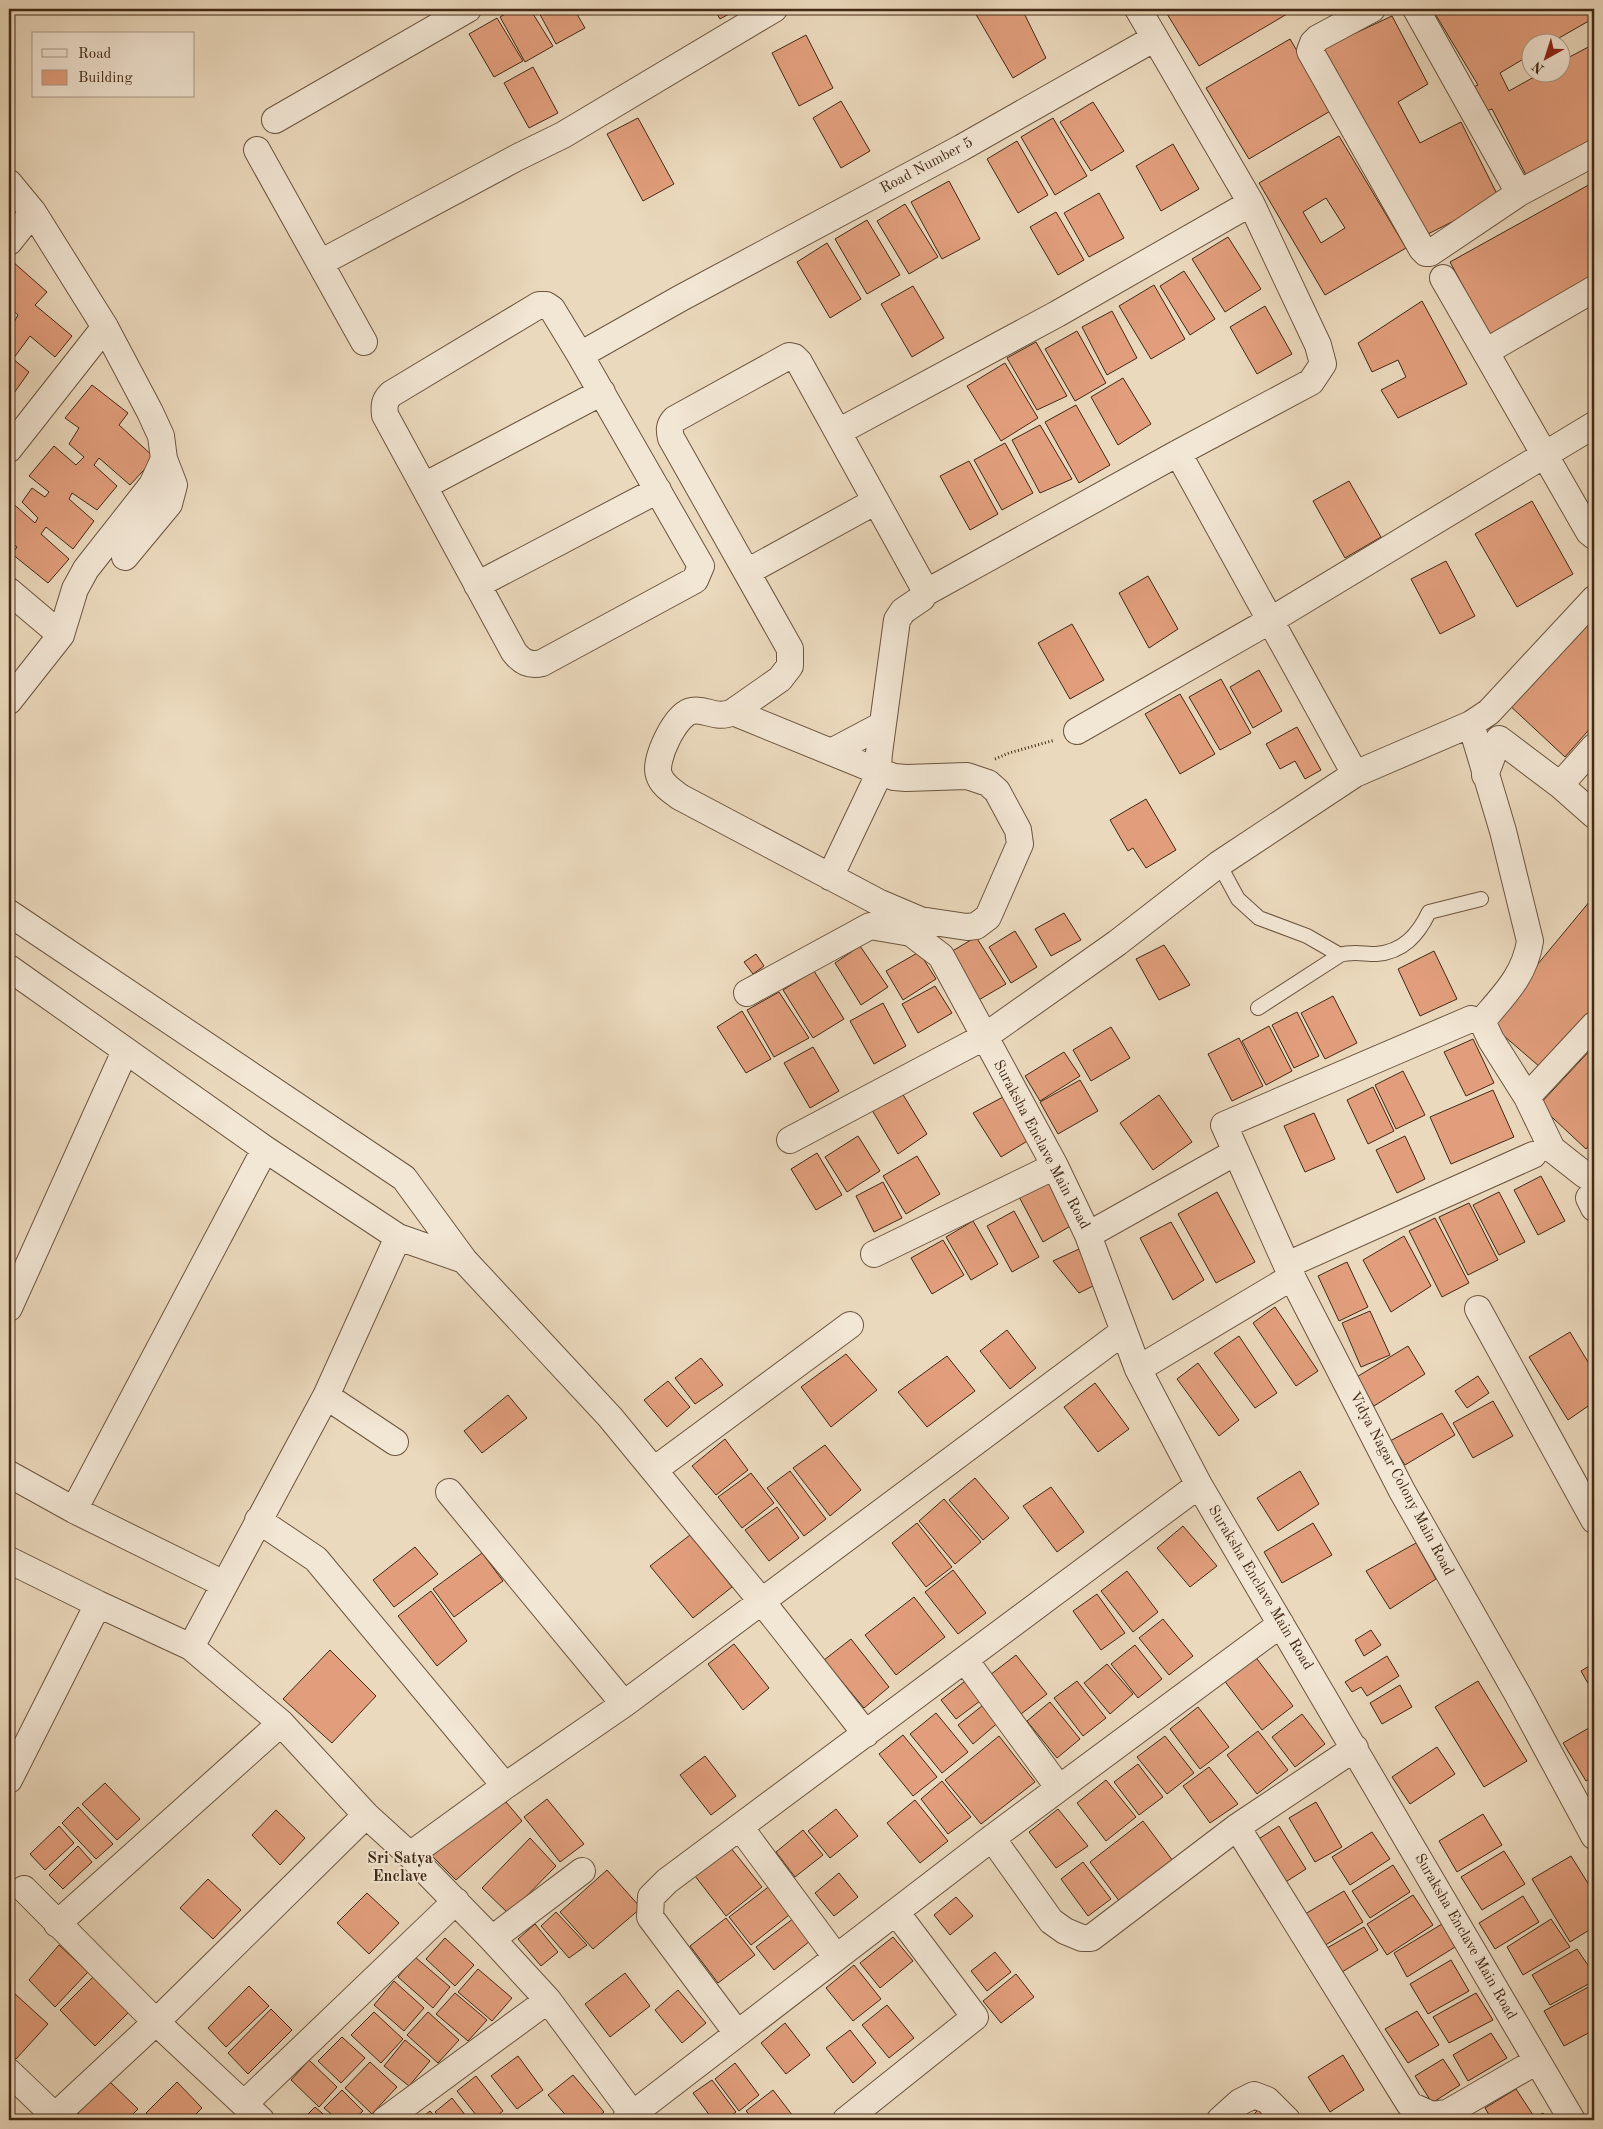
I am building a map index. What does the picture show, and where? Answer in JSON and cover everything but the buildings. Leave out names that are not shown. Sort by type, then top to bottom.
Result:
[{"type":"street","points":[[275,120],[468,9]]},
{"type":"street","points":[[320,263],[518,157],[563,135],[774,9]]},
{"type":"street","points":[[830,876],[880,772],[878,766],[882,725],[899,614],[925,594],[1310,382],[1323,364],[1318,345],[1251,203],[1138,9]]},
{"type":"street","points":[[1372,9],[1318,38],[1313,43],[1310,51],[1426,253],[1430,253],[1519,193],[1594,153]]},
{"type":"street","points":[[1416,9],[1519,193]]},
{"type":"street","name":"Road Number 5","points":[[580,355],[961,148],[1155,38]]},
{"type":"street","points":[[257,150],[364,342]]},
{"type":"street","points":[[9,183],[34,212],[105,327],[161,436],[164,459],[174,485],[169,504],[125,557]]},
{"type":"street","points":[[838,432],[1057,314],[1251,203]]},
{"type":"street","points":[[9,242],[34,212]]},
{"type":"street","points":[[1443,278],[1487,351],[1589,532],[1594,536]]},
{"type":"street","points":[[1487,351],[1594,288]]},
{"type":"street","points":[[539,304],[546,305],[552,309],[580,355],[701,566],[696,580],[535,665],[526,663],[514,652],[385,415],[385,400],[390,394],[539,304]]},
{"type":"street","points":[[9,449],[105,327]]},
{"type":"street","points":[[733,712],[894,778],[967,776],[979,778],[988,783],[997,792],[1018,830],[1020,844],[988,917],[976,926],[967,927],[875,915],[830,876],[680,797],[661,780],[657,767],[658,758],[679,718],[692,710],[716,716],[733,712],[780,679],[790,666],[791,656],[790,648],[671,438],[669,431],[671,424],[684,414],[784,357],[794,357],[799,362],[838,432],[924,588],[925,594]]},
{"type":"street","points":[[424,486],[602,392]]},
{"type":"street","points":[[1077,731],[1271,620],[1594,425]]},
{"type":"street","points":[[1178,453],[1355,774]]},
{"type":"street","points":[[9,701],[61,635],[75,588],[86,569],[152,485],[164,459]]},
{"type":"street","points":[[478,585],[658,490]]},
{"type":"street","points":[[747,572],[876,501]]},
{"type":"street","points":[[9,591],[61,635]]},
{"type":"street","points":[[790,1140],[984,1036],[1117,943],[1219,864],[1355,774],[1476,721],[1489,712],[1594,599]]},
{"type":"street","points":[[1492,755],[1502,706],[1507,693]]},
{"type":"street","points":[[1476,721],[1492,755],[1503,831],[1530,941],[1528,959],[1517,979],[1482,1021],[1491,1040],[1527,1097],[1552,1149],[1585,1175],[1593,1194]]},
{"type":"street","points":[[831,752],[882,725]]},
{"type":"street","points":[[1560,785],[1594,747]]},
{"type":"street","points":[[1492,755],[1560,785],[1594,815]]},
{"type":"street","points":[[9,913],[404,1178],[464,1260],[610,1417],[866,1734]]},
{"type":"street","points":[[747,992],[875,915]]},
{"type":"street","name":"Suraksha Enclave Main Road","points":[[875,915],[911,933],[941,956],[1055,1166],[1088,1235],[1138,1369],[1199,1486],[1572,2120]]},
{"type":"street","points":[[9,968],[265,1149],[398,1237],[464,1260]]},
{"type":"street","name":"Vidya Nagar Colony Main Road","points":[[1471,1019],[1224,1125],[1290,1271],[1402,1491],[1518,1695],[1594,1836]]},
{"type":"street","points":[[1527,1097],[1594,1025]]},
{"type":"street","points":[[9,1308],[125,1051]]},
{"type":"street","points":[[74,1510],[265,1149]]},
{"type":"street","points":[[1088,1235],[1236,1152]]},
{"type":"street","points":[[1138,1369],[1290,1271],[1533,1155]]},
{"type":"street","points":[[874,1254],[1055,1166]]},
{"type":"street","points":[[190,1647],[326,1396],[398,1237]]},
{"type":"street","points":[[1478,1309],[1594,1520]]},
{"type":"street","points":[[654,1470],[850,1325]]},
{"type":"street","points":[[410,1855],[505,1786],[624,1704],[762,1603],[1123,1332]]},
{"type":"street","points":[[326,1396],[395,1442]]},
{"type":"street","points":[[9,1474],[74,1510],[224,1584]]},
{"type":"street","points":[[737,2033],[650,1917],[651,1898],[666,1881],[1199,1486]]},
{"type":"street","points":[[449,1492],[624,1704]]},
{"type":"street","points":[[258,1520],[316,1559],[505,1786]]},
{"type":"street","points":[[9,1560],[190,1647],[280,1722],[366,1815],[456,1901],[548,2000],[631,2118],[737,2033],[992,1838],[1281,1624]]},
{"type":"street","points":[[9,1780],[98,1604]]},
{"type":"street","points":[[965,1660],[1059,1788]]},
{"type":"street","points":[[57,1924],[280,1722]]},
{"type":"street","points":[[992,1838],[1051,1921],[1065,1931],[1082,1938],[1091,1938],[1237,1827],[1354,1748]]},
{"type":"street","points":[[9,2072],[57,2118],[366,1815]]},
{"type":"street","points":[[740,1827],[836,1957]]},
{"type":"street","points":[[1237,1827],[1406,2113],[1432,2115],[1447,2113],[1538,2060]]},
{"type":"street","points":[[492,1939],[582,1871]]},
{"type":"street","points":[[24,1889],[156,2022],[252,2112],[456,1901]]},
{"type":"street","points":[[846,2120],[975,2017],[896,1912]]},
{"type":"street","points":[[385,2120],[548,2000]]},
{"type":"street","points":[[1220,2120],[1240,2102],[1254,2095],[1267,2100],[1287,2120]]},
{"type":"lane","points":[[1219,864],[1238,899],[1259,918],[1306,936],[1340,955]]},
{"type":"lane","points":[[1258,1008],[1340,955],[1348,952],[1377,954],[1400,947],[1414,938],[1429,912],[1481,900]]},
{"type":"path","points":[[967,776],[1009,753],[1066,737],[1077,731]]},
{"type":"district","name":"Sri Satya Enclave","points":[[400,1868]]}]
